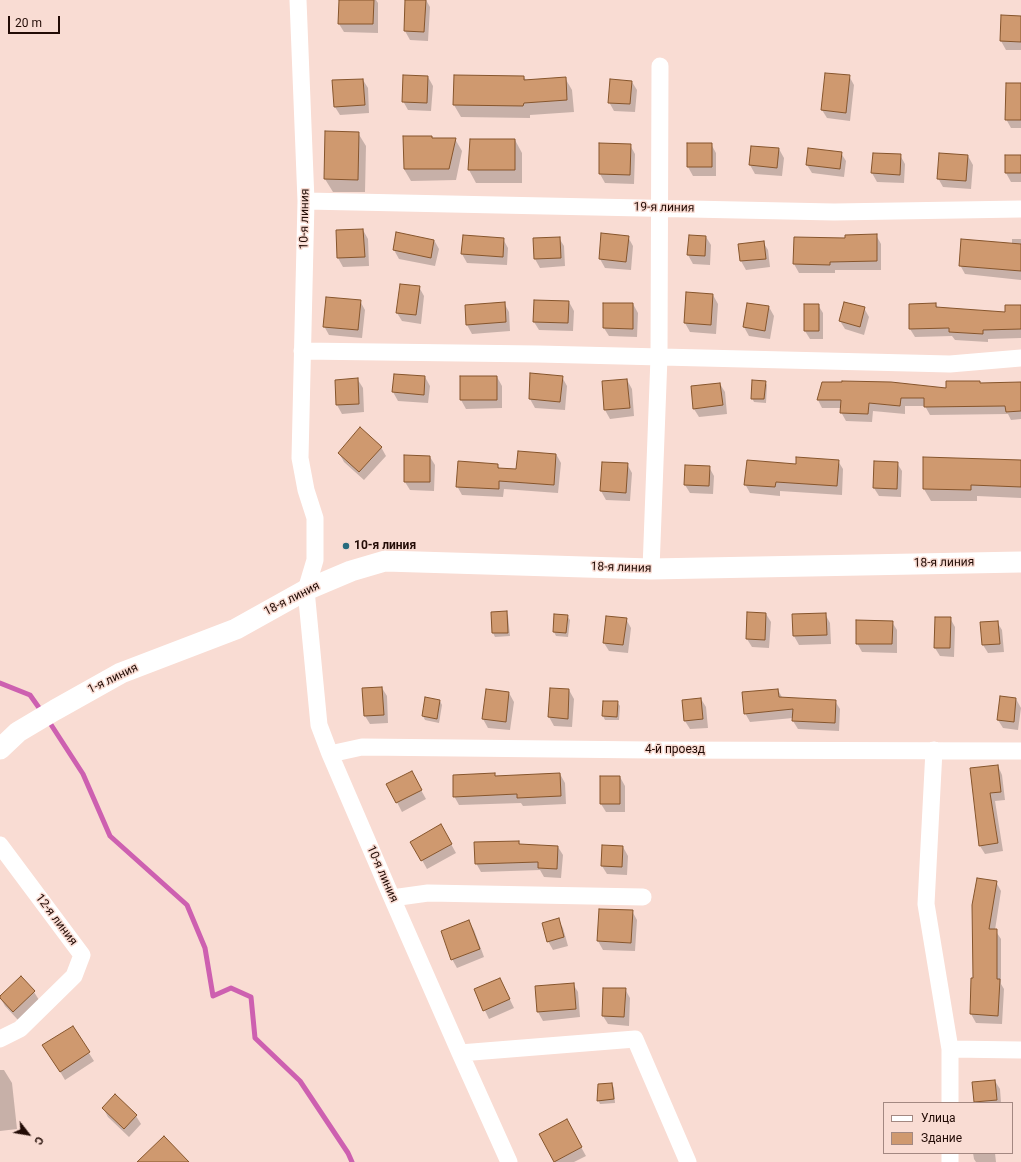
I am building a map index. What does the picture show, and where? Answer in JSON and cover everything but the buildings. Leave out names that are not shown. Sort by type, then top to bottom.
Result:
[{"type":"street","name":"10-я линия","points":[[298,0],[306,201],[300,458],[306,490],[315,518],[315,560],[306,590],[318,725],[392,898],[509,1162]]},
{"type":"street","points":[[651,569],[659,357],[660,66]]},
{"type":"street","name":"19-я линия","points":[[306,201],[834,212],[1021,209]]},
{"type":"street","points":[[302,351],[538,354],[950,364],[1021,358]]},
{"type":"street","name":"18-я линия","points":[[236,629],[306,590],[351,571],[385,561],[651,569],[1021,562]]},
{"type":"street","name":"1-я линия","points":[[0,749],[18,732],[121,673],[236,629]]},
{"type":"street","name":"4-й проезд","points":[[330,754],[362,747],[651,750],[1021,751]]},
{"type":"street","points":[[934,750],[926,904],[950,1049],[950,1102]]},
{"type":"street","name":"12-я линия","points":[[0,845],[82,955],[74,976],[20,1029],[0,1039]]},
{"type":"street","points":[[392,898],[428,893],[643,897]]},
{"type":"street","points":[[460,1053],[635,1039],[688,1162]]},
{"type":"street","points":[[950,1049],[1021,1050]]},
{"type":"waterway","points":[[0,683],[30,695],[42,712]]},
{"type":"waterway","points":[[48,720],[83,774],[110,836],[187,905],[205,948],[213,996],[231,988],[251,997],[255,1038],[300,1081],[348,1153],[352,1162]]},
{"type":"place","name":"10-я линия","points":[[346,546]]}]
